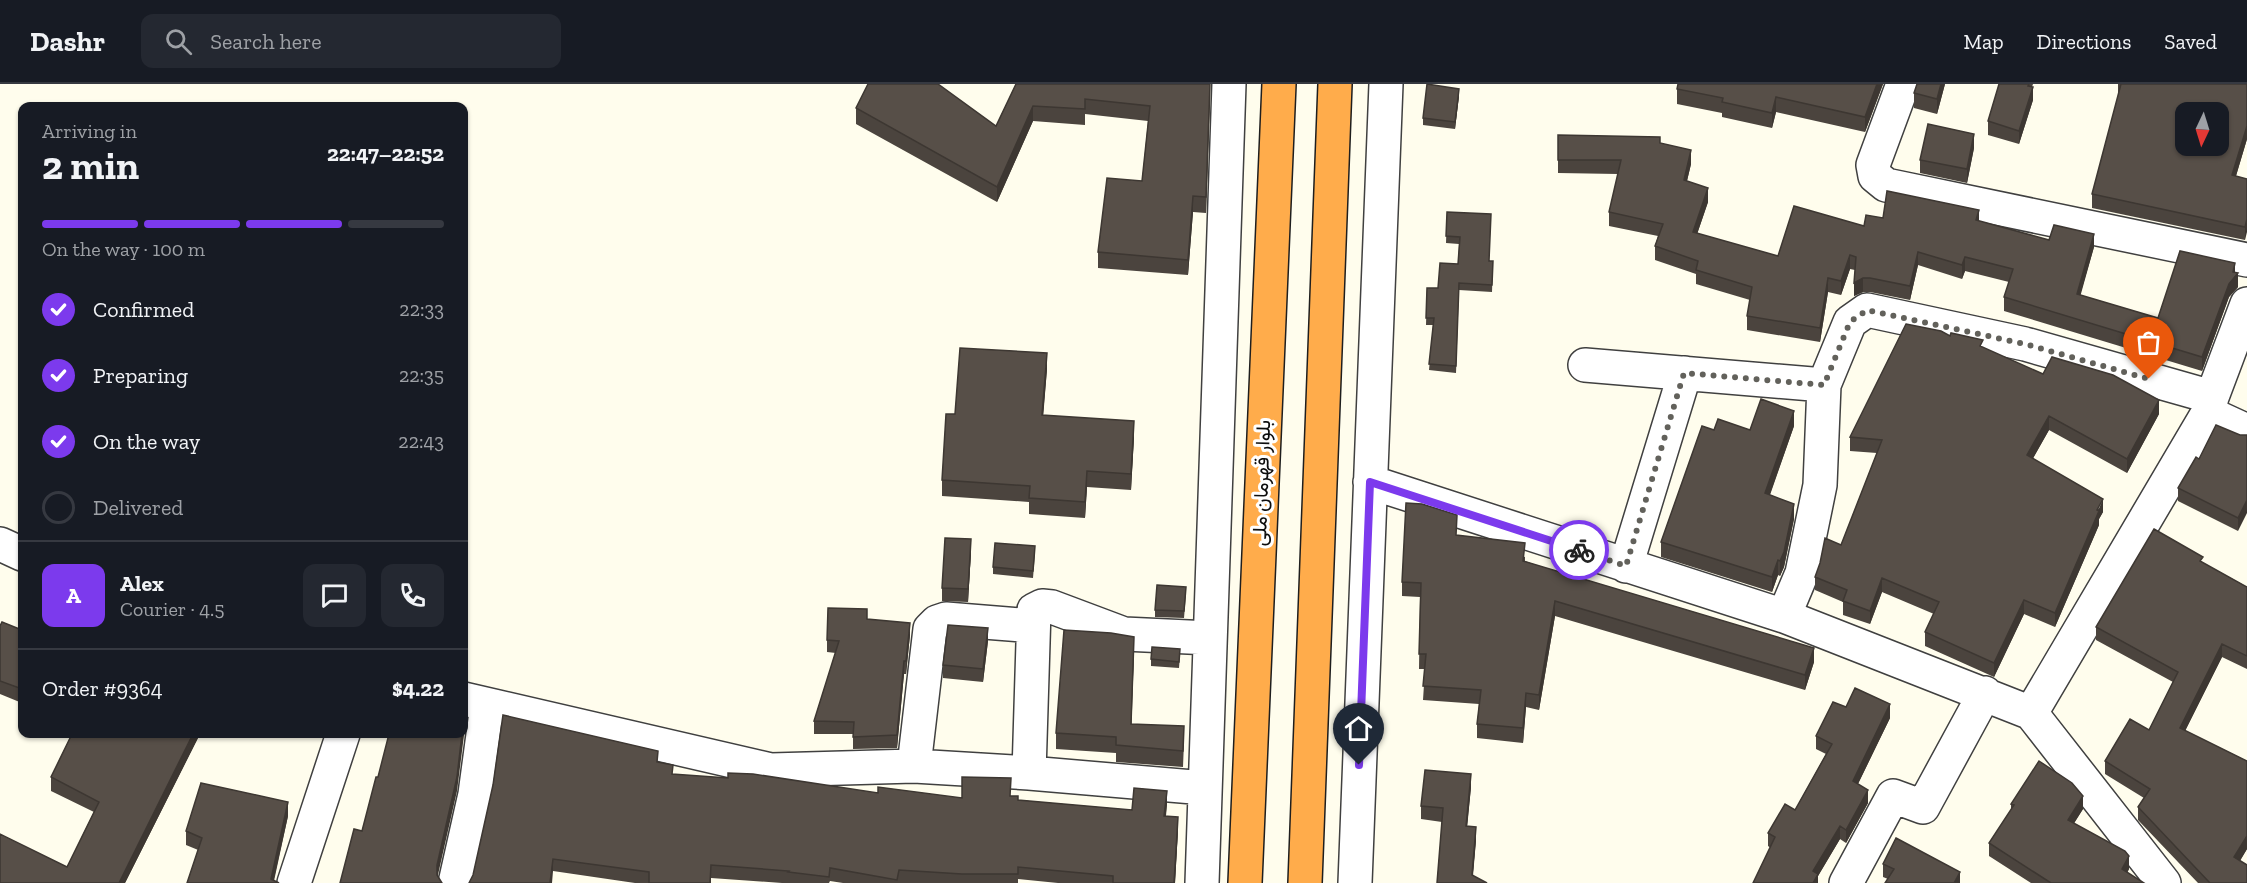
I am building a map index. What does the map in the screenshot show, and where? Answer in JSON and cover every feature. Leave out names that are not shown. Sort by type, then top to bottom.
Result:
[{"type":"highway","name":"بلوار قهرمان ملی","points":[[1245,883],[1279,84]]},
{"type":"highway","points":[[1305,883],[1335,84]]},
{"type":"street","points":[[1202,883],[1229,84]]},
{"type":"street","points":[[1355,883],[1386,84]]},
{"type":"street","points":[[1903,84],[1873,165],[1875,176],[1886,185],[2247,260]]},
{"type":"street","points":[[2031,713],[2210,405],[2247,304]]},
{"type":"street","points":[[1784,616],[1802,573],[1820,485],[1824,385],[1850,322],[1867,310],[2025,344],[2210,405],[2247,431]]},
{"type":"street","points":[[1585,365],[1824,385]]},
{"type":"street","points":[[1626,566],[1684,373]]},
{"type":"street","points":[[1370,482],[1784,616],[1985,693],[2031,713],[2160,882]]},
{"type":"street","points":[[0,544],[18,552]]},
{"type":"street","points":[[1029,773],[1034,610],[1042,606],[1052,607],[1124,634],[1210,638]]},
{"type":"street","points":[[914,766],[930,629],[937,622],[946,619],[1033,626]]},
{"type":"street","points":[[1846,883],[1893,796],[1923,807],[1985,693]]},
{"type":"street","points":[[455,883],[475,794],[475,702],[771,770],[914,766],[1205,788]]},
{"type":"street","points":[[294,883],[343,738]]},
{"type":"building","points":[[868,84],[938,84],[996,126],[1016,84],[1210,84],[1206,197],[1193,196],[1188,260],[1098,252],[1107,178],[1142,181],[1150,106],[1085,99],[1085,109],[1033,106],[997,187],[856,108]]},
{"type":"building","points":[[1427,84],[1459,89],[1455,122],[1423,118]]},
{"type":"building","points":[[1678,84],[1877,84],[1865,117],[1776,97],[1772,113],[1722,102],[1723,98],[1677,89]]},
{"type":"building","points":[[1917,84],[1941,84],[1937,99],[1914,93]]},
{"type":"building","points":[[1999,84],[2029,84],[2028,86],[2033,87],[2019,131],[1988,121]]},
{"type":"building","points":[[2121,84],[2247,84],[2247,126],[2232,175],[2247,179],[2245,227],[2092,194]]},
{"type":"building","points":[[1928,124],[1974,134],[1967,169],[1920,160]]},
{"type":"building","points":[[1558,135],[1660,137],[1660,143],[1691,150],[1684,180],[1708,188],[1693,232],[1778,256],[1794,206],[1864,226],[1866,215],[1883,218],[1887,191],[1979,210],[1976,220],[2049,240],[2054,225],[2094,234],[2077,294],[2158,318],[2180,251],[2235,263],[2233,272],[2238,273],[2229,284],[2202,357],[2004,297],[2013,269],[1965,257],[1962,265],[1918,252],[1910,286],[1870,278],[1863,278],[1854,283],[1856,257],[1850,255],[1841,281],[1828,278],[1820,328],[1747,316],[1752,287],[1696,270],[1698,261],[1655,246],[1663,224],[1609,212],[1621,160],[1558,160]]},
{"type":"building","points":[[1447,212],[1491,214],[1489,261],[1493,261],[1492,285],[1459,283],[1456,366],[1429,364],[1434,318],[1426,318],[1427,288],[1438,288],[1440,263],[1458,264],[1460,237],[1446,236]]},
{"type":"building","points":[[1906,324],[1941,331],[1950,336],[1951,333],[1983,340],[1980,346],[2043,374],[2052,357],[2113,375],[2159,400],[2127,459],[2049,416],[2027,455],[2103,499],[2055,613],[2024,600],[1994,663],[1925,632],[1939,602],[1882,578],[1870,611],[1843,601],[1847,590],[1815,577],[1825,538],[1841,545],[1882,440],[1850,437]]},
{"type":"building","points":[[960,348],[1047,353],[1042,415],[1134,421],[1131,474],[1087,471],[1085,502],[1029,498],[1030,486],[942,480],[946,414],[955,414]]},
{"type":"building","points":[[1761,399],[1794,411],[1765,493],[1794,504],[1784,552],[1780,561],[1778,560],[1772,577],[1661,542],[1702,426],[1714,430],[1718,419],[1750,430]]},
{"type":"building","points":[[2216,425],[2240,435],[2247,435],[2247,500],[2238,518],[2178,488],[2196,457],[2199,459]]},
{"type":"building","points":[[1406,503],[1422,504],[1457,515],[1456,535],[1525,543],[1523,561],[1814,648],[1805,675],[1555,601],[1539,695],[1526,693],[1523,728],[1477,724],[1481,690],[1423,686],[1426,654],[1419,654],[1421,583],[1402,582]]},
{"type":"building","points":[[2154,529],[2203,557],[2200,561],[2247,587],[2247,656],[2222,644],[2180,728],[2247,761],[2247,836],[2234,857],[2247,865],[2247,883],[2210,883],[2138,807],[2150,789],[2105,761],[2130,719],[2149,730],[2178,672],[2096,627]]},
{"type":"building","points":[[945,538],[971,539],[968,589],[942,588]]},
{"type":"building","points":[[995,543],[1035,546],[1033,571],[993,567]]},
{"type":"building","points":[[1157,585],[1186,587],[1184,611],[1155,610]]},
{"type":"building","points":[[828,608],[867,609],[867,619],[910,623],[897,735],[853,737],[854,722],[814,721],[839,641],[827,640]]},
{"type":"building","points":[[2,622],[18,628],[18,688],[0,681],[0,626]]},
{"type":"building","points":[[948,625],[988,628],[983,669],[943,665]]},
{"type":"building","points":[[1064,630],[1134,637],[1131,724],[1184,726],[1183,751],[1116,745],[1116,737],[1056,733]]},
{"type":"building","points":[[1152,647],[1180,649],[1179,662],[1151,659]]},
{"type":"building","points":[[1855,688],[1890,704],[1853,781],[1868,790],[1846,830],[1840,826],[1813,871],[1818,874],[1813,883],[1753,883],[1775,837],[1768,833],[1785,804],[1795,810],[1832,744],[1816,736],[1833,702],[1846,707]]},
{"type":"building","points":[[503,715],[658,751],[657,762],[673,765],[672,774],[728,778],[728,773],[753,774],[878,793],[878,787],[962,798],[962,777],[1011,778],[1010,796],[1018,796],[1018,800],[1132,810],[1134,788],[1167,791],[1164,816],[1178,817],[1174,883],[1113,883],[1113,876],[1018,867],[1018,874],[962,874],[899,870],[897,880],[830,868],[829,877],[789,871],[711,865],[710,883],[649,883],[649,872],[553,859],[550,883],[469,883],[473,875],[493,785]]},
{"type":"building","points":[[70,738],[191,738],[119,883],[0,883],[0,834],[67,867],[99,802],[51,777]]},
{"type":"building","points":[[388,738],[462,738],[457,777],[437,865],[437,875],[442,883],[340,883],[354,829],[362,831],[376,777],[378,777]]},
{"type":"building","points":[[2039,761],[2072,783],[2083,796],[2068,820],[2125,851],[2129,856],[2122,869],[2144,883],[2051,883],[1989,843]]},
{"type":"building","points":[[1425,770],[1471,774],[1466,826],[1476,827],[1472,875],[1487,883],[1437,883],[1443,808],[1421,806]]},
{"type":"building","points":[[201,783],[288,802],[271,879],[279,883],[187,883],[202,838],[186,831]]},
{"type":"building","points":[[1896,838],[1960,872],[1954,883],[1885,883],[1894,869],[1883,864]]},
{"type":"way so far","points":[[1579,550],[1626,566],[1684,373],[1824,385],[1850,322],[1867,310],[2025,344],[2149,379]]},
{"type":"route","points":[[1359,765],[1370,482],[1579,550]]}]
